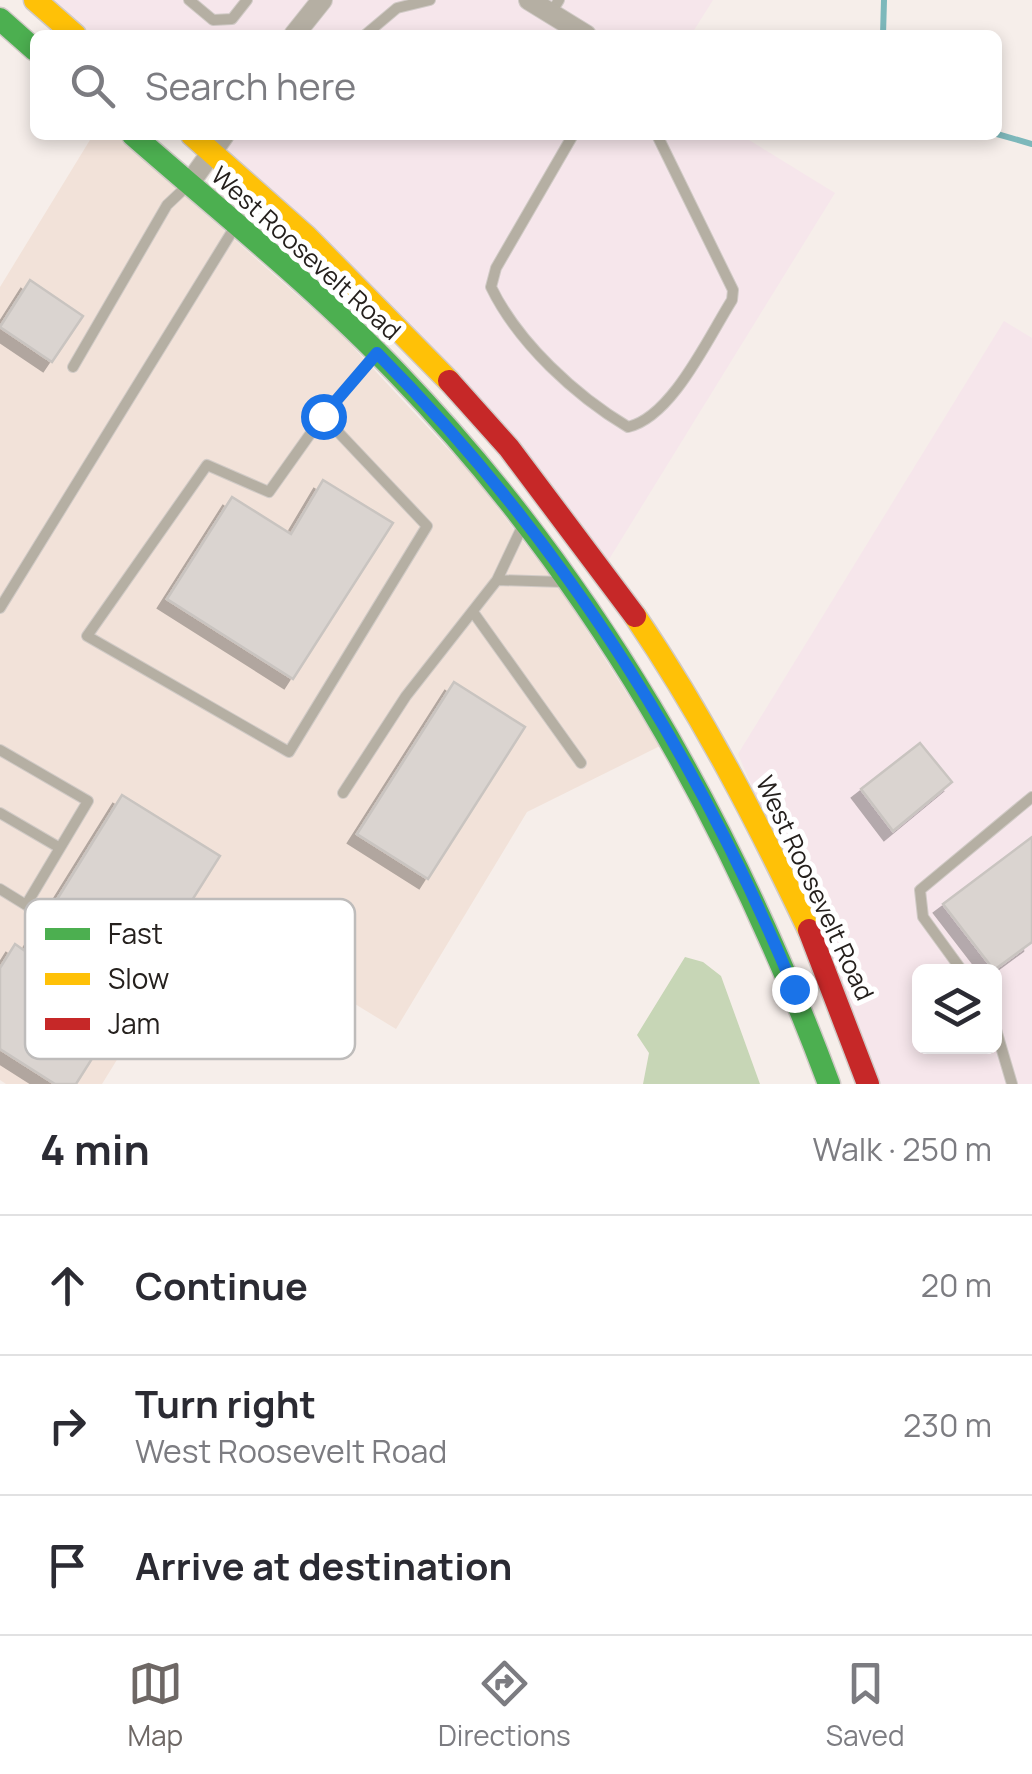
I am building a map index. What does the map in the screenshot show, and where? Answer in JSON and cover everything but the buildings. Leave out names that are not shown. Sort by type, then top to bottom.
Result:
[{"type":"main road","points":[[35,0],[70,30]]},
{"type":"main road","points":[[0,20],[30,46]]},
{"type":"main road","name":"West Roosevelt Road","points":[[139,140],[377,353],[524,519],[571,583],[667,729],[726,836],[776,944],[828,1084]]},
{"type":"main road","name":"West Roosevelt Road","points":[[218,144],[426,350],[540,482],[612,576],[673,670],[758,820],[829,973],[868,1084]]},
{"type":"street","points":[[298,30],[322,0]]},
{"type":"street","points":[[529,0],[555,7],[580,30]]},
{"type":"street","points":[[189,184],[218,144]]},
{"type":"lane","points":[[189,0],[213,20],[232,19],[248,0]]},
{"type":"lane","points":[[372,30],[398,8],[430,0]]},
{"type":"lane","points":[[571,140],[496,268],[491,288],[524,336],[598,410],[628,428],[645,423],[666,404],[732,300],[734,290],[659,140]]},
{"type":"lane","points":[[73,367],[167,205],[189,184]]},
{"type":"lane","points":[[0,608],[236,224]]},
{"type":"lane","points":[[323,416],[427,526],[289,752],[87,636],[207,465],[270,492],[323,416],[377,353]]},
{"type":"lane","points":[[343,793],[406,696],[497,580],[518,543],[524,519]]},
{"type":"lane","points":[[497,580],[571,583]]},
{"type":"lane","points":[[473,612],[580,762]]},
{"type":"lane","points":[[0,750],[88,801],[30,899]]},
{"type":"lane","points":[[957,964],[923,917],[920,890],[1032,797]]},
{"type":"lane","points":[[0,813],[60,848]]},
{"type":"lane","points":[[0,888],[25,904]]},
{"type":"lane","points":[[1002,1050],[1012,1084]]},
{"type":"shaded area","points":[[52,0],[713,0],[694,30],[87,30]]},
{"type":"shaded area","points":[[90,140],[122,140],[339,332],[474,477],[565,596],[660,746],[527,812],[396,1029],[355,1004],[355,899],[25,899],[25,1059],[117,1059],[102,1084],[6,1084],[0,1080],[0,287]]},
{"type":"shaded area","points":[[215,140],[749,140],[835,193],[608,561]]},
{"type":"shaded area","points":[[1004,321],[1032,338],[1032,1084],[879,1084],[738,754]]},
{"type":"green space","points":[[685,957],[703,962],[721,976],[760,1084],[643,1084],[649,1053],[637,1035]]},
{"type":"waterway","points":[[883,30],[884,0]]},
{"type":"waterway","points":[[1002,135],[1032,144]]},
{"type":"traffic: fast","points":[[0,19],[30,46]]},
{"type":"traffic: fast","points":[[139,140],[366,341],[468,452],[534,533],[650,706],[701,797],[790,986],[829,1084]]},
{"type":"traffic: slow","points":[[35,0],[69,30]]},
{"type":"traffic: slow","points":[[198,140],[306,236],[449,381]]},
{"type":"traffic: slow","points":[[635,616],[728,770],[809,930]]},
{"type":"traffic: jam","points":[[449,381],[509,448],[635,616]]},
{"type":"traffic: jam","points":[[809,930],[868,1084]]},
{"type":"route","points":[[323,416],[377,353],[511,502],[636,678],[677,746],[726,836],[794,989]]}]
